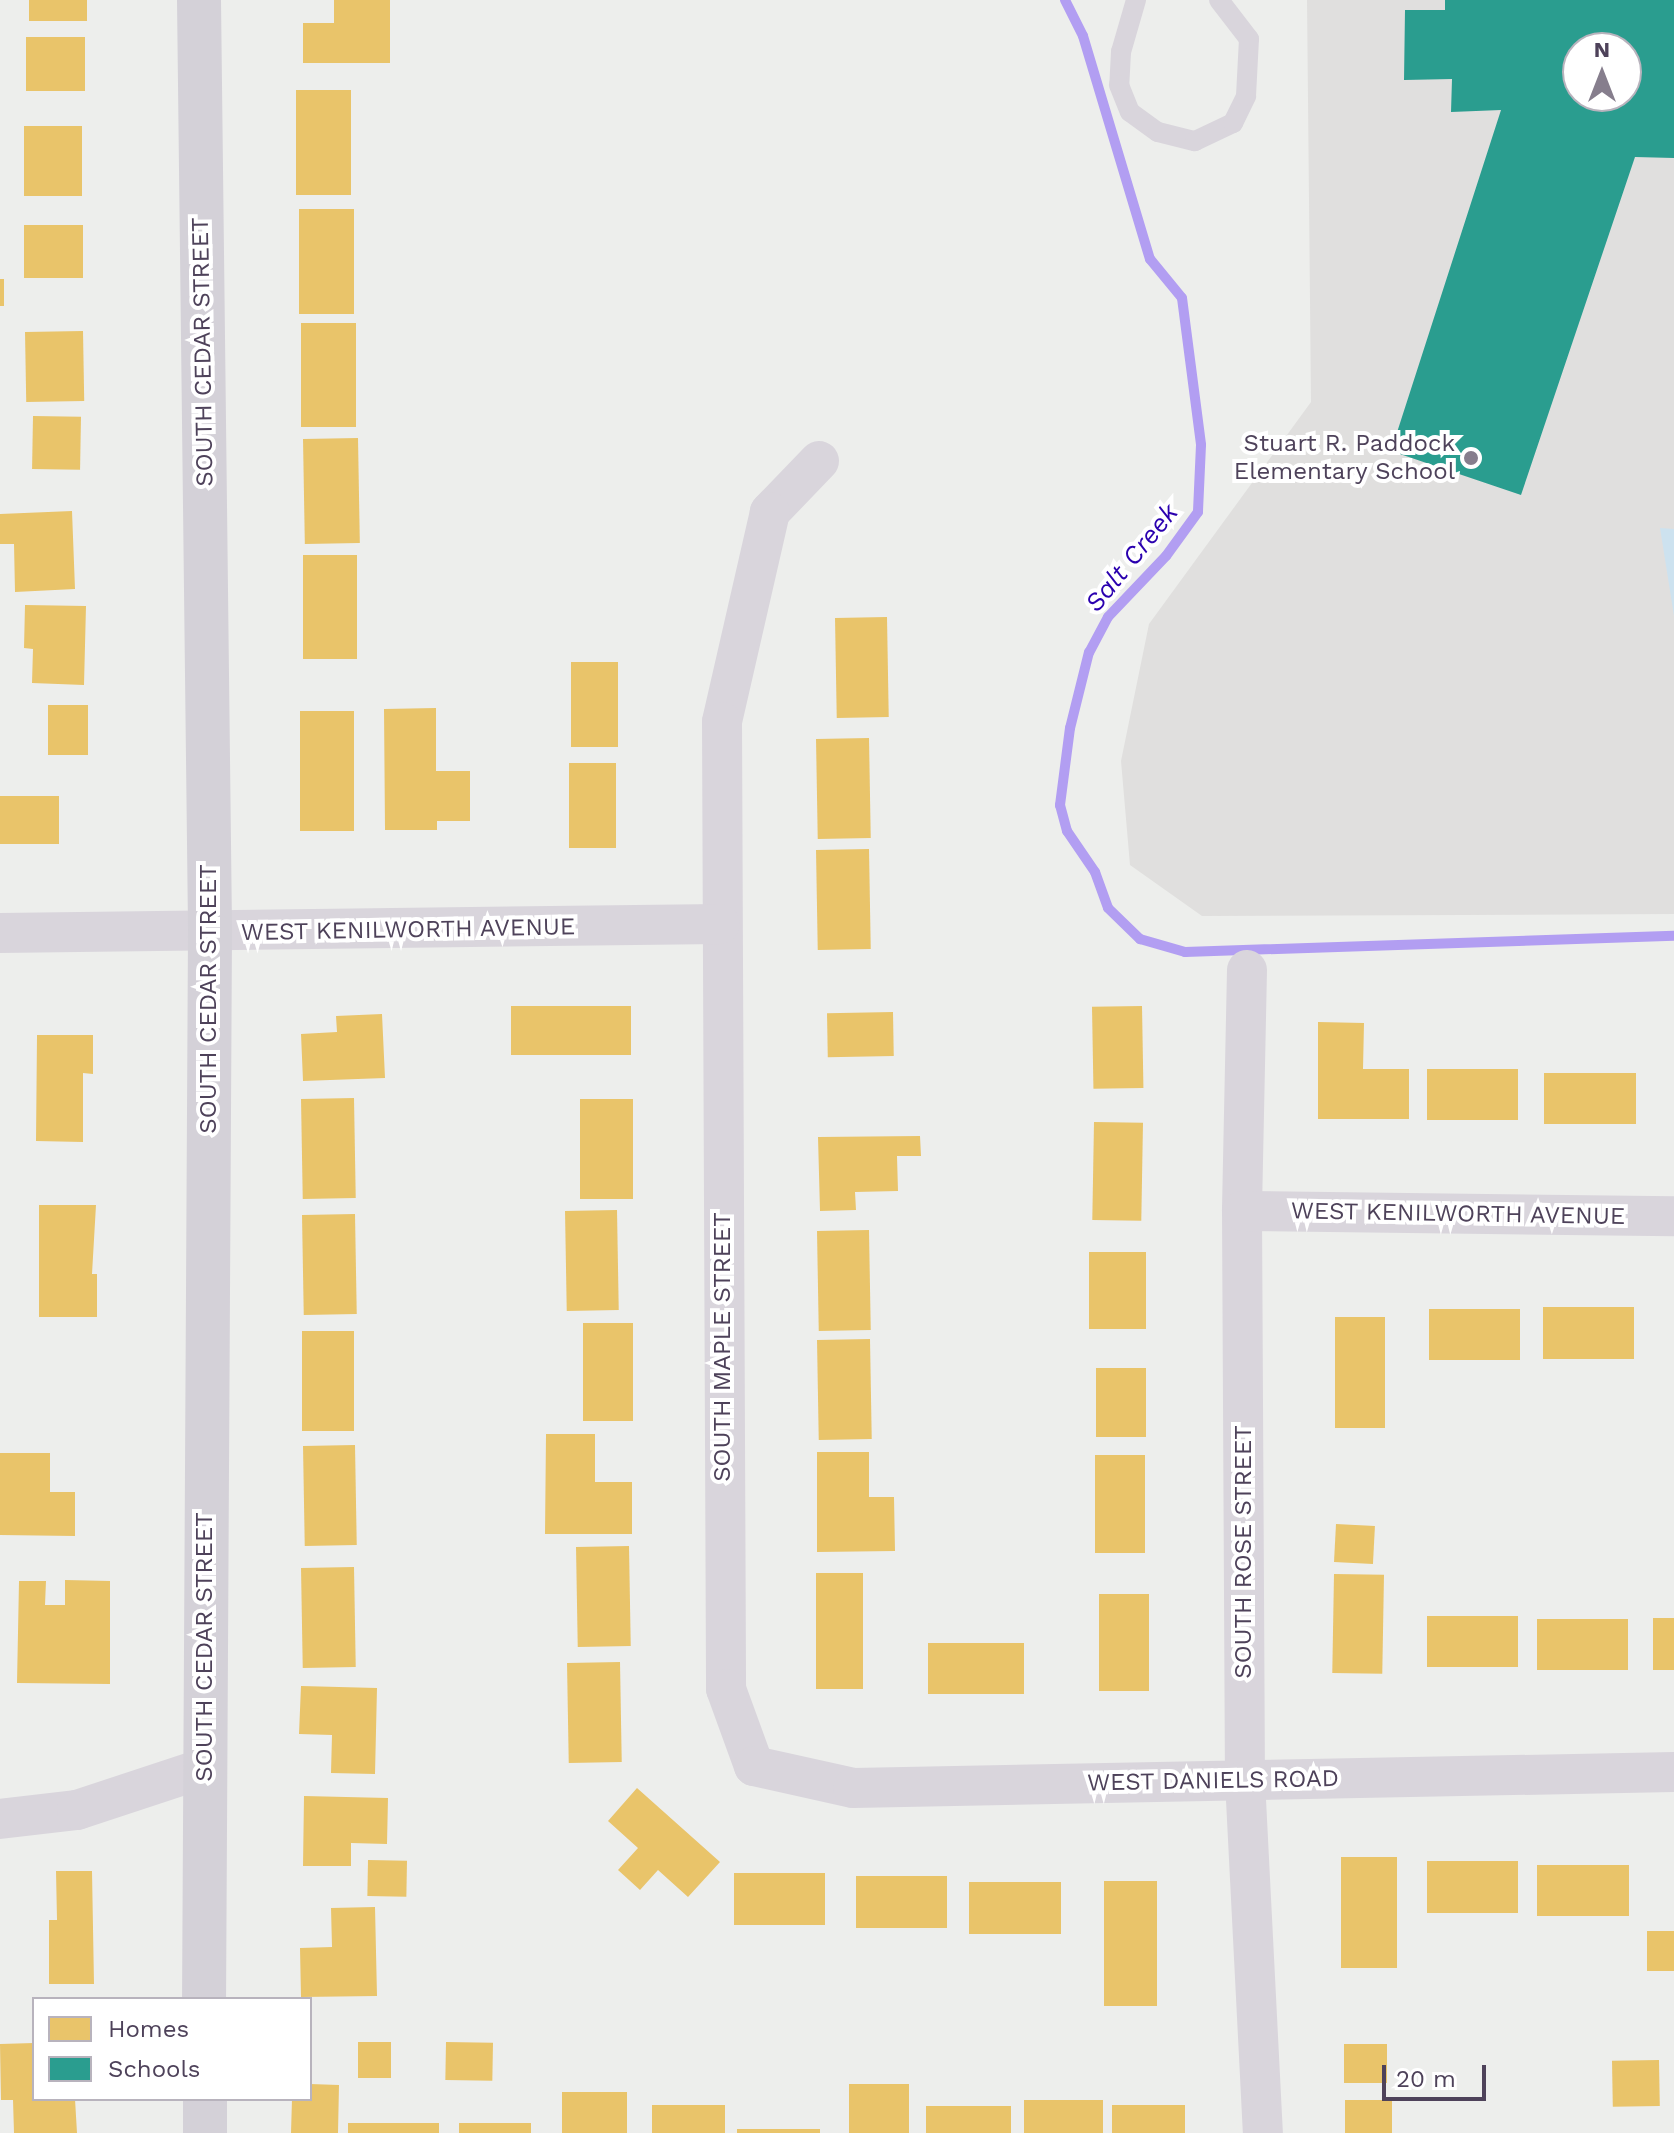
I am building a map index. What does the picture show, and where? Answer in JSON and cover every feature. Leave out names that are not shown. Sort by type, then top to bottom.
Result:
[{"type":"street","name":"SOUTH CEDAR STREET","points":[[199,0],[210,933],[204,1997]]},
{"type":"street","name":"SOUTH MAPLE STREET","points":[[754,1766],[726,1689],[720,924],[722,722],[770,512],[819,461]]},
{"type":"street","name":"WEST KENILWORTH AVENUE","points":[[0,933],[210,933],[720,924]]},
{"type":"street","name":"SOUTH ROSE STREET","points":[[1247,970],[1242,1211],[1245,1780],[1263,2133]]},
{"type":"street","name":"WEST KENILWORTH AVENUE","points":[[1242,1211],[1674,1216]]},
{"type":"street","name":"WEST DANIELS ROAD","points":[[754,1766],[853,1788],[1674,1772]]},
{"type":"street","points":[[0,1819],[77,1810],[204,1768]]},
{"type":"street","points":[[205,2101],[205,2133]]},
{"type":"lane","points":[[1136,0],[1121,52],[1119,85],[1130,112],[1158,132],[1195,141],[1233,123],[1246,96],[1249,39],[1219,0]]},
{"type":"shaded area","name":"Stuart R. Paddock Elementary School","points":[[1307,0],[1674,0],[1674,914],[1202,916],[1130,865],[1121,761],[1149,624],[1311,402]]},
{"type":"shaded area","points":[[1660,528],[1674,529],[1674,616]]},
{"type":"building: Homes","points":[[29,0],[87,0],[87,21],[29,21]]},
{"type":"building: Homes","points":[[334,0],[390,0],[390,63],[303,63],[303,23],[334,23]]},
{"type":"building: Homes","points":[[26,37],[85,37],[85,91],[26,91]]},
{"type":"building: Homes","points":[[296,90],[351,90],[351,195],[296,195]]},
{"type":"building: Homes","points":[[24,126],[82,126],[82,196],[24,196]]},
{"type":"building: Homes","points":[[299,209],[354,209],[354,314],[299,314]]},
{"type":"building: Homes","points":[[24,225],[83,225],[83,278],[24,278]]},
{"type":"building: Homes","points":[[0,279],[4,279],[4,306],[0,306]]},
{"type":"building: Homes","points":[[301,323],[356,323],[356,427],[301,427]]},
{"type":"building: Homes","points":[[83,331],[84,401],[26,402],[25,332]]},
{"type":"building: Homes","points":[[33,416],[81,417],[80,470],[32,469]]},
{"type":"building: Homes","points":[[358,438],[360,543],[305,544],[303,439]]},
{"type":"building: Homes","points":[[72,511],[75,589],[15,592],[14,544],[0,544],[0,514]]},
{"type":"building: Homes","points":[[303,555],[357,555],[357,659],[303,659]]},
{"type":"building: Homes","points":[[25,605],[86,606],[84,685],[32,683],[33,649],[24,648]]},
{"type":"building: Homes","points":[[887,617],[889,717],[837,718],[835,618]]},
{"type":"building: Homes","points":[[571,662],[618,662],[618,747],[571,747]]},
{"type":"building: Homes","points":[[48,705],[88,705],[88,755],[48,755]]},
{"type":"building: Homes","points":[[436,708],[436,771],[470,771],[470,821],[437,821],[437,830],[385,830],[384,709]]},
{"type":"building: Homes","points":[[300,711],[354,711],[354,831],[300,831]]},
{"type":"building: Homes","points":[[869,738],[871,838],[818,839],[816,739]]},
{"type":"building: Homes","points":[[569,763],[616,763],[616,848],[569,848]]},
{"type":"building: Homes","points":[[0,796],[59,796],[59,844],[0,844]]},
{"type":"building: Homes","points":[[869,849],[871,949],[818,950],[816,850]]},
{"type":"building: Homes","points":[[511,1006],[631,1006],[631,1055],[511,1055]]},
{"type":"building: Homes","points":[[1142,1006],[1143,1088],[1093,1089],[1092,1007]]},
{"type":"building: Homes","points":[[893,1012],[894,1056],[828,1057],[827,1013]]},
{"type":"building: Homes","points":[[382,1014],[385,1078],[303,1081],[301,1034],[337,1032],[336,1016]]},
{"type":"building: Homes","points":[[1318,1022],[1364,1023],[1363,1069],[1409,1069],[1409,1119],[1318,1119]]},
{"type":"building: Homes","points":[[37,1035],[93,1035],[93,1074],[83,1073],[83,1142],[36,1141]]},
{"type":"building: Homes","points":[[1427,1069],[1518,1069],[1518,1120],[1427,1120]]},
{"type":"building: Homes","points":[[1544,1073],[1636,1073],[1636,1124],[1544,1124]]},
{"type":"building: Homes","points":[[354,1098],[356,1198],[303,1199],[301,1099]]},
{"type":"building: Homes","points":[[580,1099],[633,1099],[633,1199],[580,1199]]},
{"type":"building: Homes","points":[[1094,1122],[1143,1123],[1141,1221],[1092,1220]]},
{"type":"building: Homes","points":[[920,1136],[921,1156],[897,1156],[898,1191],[855,1192],[856,1210],[820,1211],[818,1137]]},
{"type":"building: Homes","points":[[39,1205],[96,1205],[92,1274],[97,1274],[97,1317],[39,1317]]},
{"type":"building: Homes","points":[[617,1210],[619,1310],[567,1311],[565,1211]]},
{"type":"building: Homes","points":[[355,1214],[357,1314],[304,1315],[302,1215]]},
{"type":"building: Homes","points":[[869,1230],[871,1330],[819,1331],[817,1231]]},
{"type":"building: Homes","points":[[1089,1252],[1146,1252],[1146,1329],[1089,1329]]},
{"type":"building: Homes","points":[[1543,1307],[1634,1307],[1634,1359],[1543,1359]]},
{"type":"building: Homes","points":[[1429,1309],[1520,1309],[1520,1360],[1429,1360]]},
{"type":"building: Homes","points":[[1335,1317],[1385,1317],[1385,1428],[1335,1428]]},
{"type":"building: Homes","points":[[583,1323],[633,1323],[633,1421],[583,1421]]},
{"type":"building: Homes","points":[[302,1331],[354,1331],[354,1431],[302,1431]]},
{"type":"building: Homes","points":[[870,1339],[872,1439],[819,1440],[817,1340]]},
{"type":"building: Homes","points":[[1096,1368],[1146,1368],[1146,1437],[1096,1437]]},
{"type":"building: Homes","points":[[546,1434],[595,1434],[595,1482],[632,1482],[632,1534],[545,1534]]},
{"type":"building: Homes","points":[[355,1445],[357,1545],[305,1546],[303,1446]]},
{"type":"building: Homes","points":[[817,1452],[869,1452],[869,1497],[894,1497],[895,1551],[817,1552]]},
{"type":"building: Homes","points":[[0,1453],[50,1453],[50,1492],[75,1492],[75,1536],[0,1535]]},
{"type":"building: Homes","points":[[1095,1455],[1145,1455],[1145,1553],[1095,1553]]},
{"type":"building: Homes","points":[[1336,1524],[1375,1526],[1373,1564],[1334,1562]]},
{"type":"building: Homes","points":[[629,1546],[631,1646],[578,1647],[576,1547]]},
{"type":"building: Homes","points":[[354,1567],[356,1667],[303,1668],[301,1568]]},
{"type":"building: Homes","points":[[816,1573],[863,1573],[863,1689],[816,1689]]},
{"type":"building: Homes","points":[[1334,1574],[1384,1575],[1382,1674],[1332,1673]]},
{"type":"building: Homes","points":[[65,1580],[110,1581],[110,1684],[17,1683],[19,1581],[46,1581],[45,1605],[65,1605]]},
{"type":"building: Homes","points":[[1099,1594],[1149,1594],[1149,1691],[1099,1691]]},
{"type":"building: Homes","points":[[1427,1616],[1518,1616],[1518,1667],[1427,1667]]},
{"type":"building: Homes","points":[[1653,1618],[1674,1618],[1674,1670],[1653,1670]]},
{"type":"building: Homes","points":[[1537,1619],[1628,1619],[1628,1670],[1537,1670]]},
{"type":"building: Homes","points":[[928,1643],[1024,1643],[1024,1694],[928,1694]]},
{"type":"building: Homes","points":[[620,1662],[622,1762],[569,1763],[567,1663]]},
{"type":"building: Homes","points":[[301,1686],[377,1688],[375,1774],[331,1773],[332,1735],[299,1734]]},
{"type":"building: Homes","points":[[637,1788],[720,1862],[688,1897],[658,1870],[640,1890],[618,1870],[638,1848],[608,1821]]},
{"type":"building: Homes","points":[[304,1796],[388,1798],[387,1844],[351,1843],[351,1866],[303,1866]]},
{"type":"building: Homes","points":[[1341,1857],[1397,1857],[1397,1968],[1341,1968]]},
{"type":"building: Homes","points":[[368,1860],[407,1861],[406,1897],[367,1896]]},
{"type":"building: Homes","points":[[1427,1861],[1518,1861],[1518,1913],[1427,1913]]},
{"type":"building: Homes","points":[[1537,1865],[1629,1865],[1629,1916],[1537,1916]]},
{"type":"building: Homes","points":[[56,1871],[92,1871],[94,1984],[49,1984],[49,1920],[57,1920]]},
{"type":"building: Homes","points":[[734,1873],[825,1873],[825,1925],[734,1925]]},
{"type":"building: Homes","points":[[856,1876],[947,1876],[947,1928],[856,1928]]},
{"type":"building: Homes","points":[[1104,1881],[1157,1881],[1157,2006],[1104,2006]]},
{"type":"building: Homes","points":[[969,1882],[1061,1882],[1061,1934],[969,1934]]},
{"type":"building: Homes","points":[[375,1907],[377,1996],[301,1997],[300,1948],[332,1947],[331,1908]]},
{"type":"building: Homes","points":[[1647,1931],[1674,1931],[1674,1971],[1647,1971]]},
{"type":"building: Homes","points":[[358,2042],[391,2042],[391,2078],[358,2078]]},
{"type":"building: Homes","points":[[446,2042],[493,2043],[492,2081],[445,2080]]},
{"type":"building: Homes","points":[[32,2043],[32,2101],[75,2101],[77,2133],[14,2133],[13,2100],[1,2100],[0,2044]]},
{"type":"building: Homes","points":[[1344,2044],[1387,2044],[1387,2083],[1344,2083]]},
{"type":"building: Homes","points":[[1659,2060],[1660,2106],[1613,2107],[1612,2061]]},
{"type":"building: Homes","points":[[312,2084],[339,2085],[338,2133],[291,2133],[292,2101],[312,2101]]},
{"type":"building: Homes","points":[[849,2084],[909,2084],[909,2133],[849,2133]]},
{"type":"building: Homes","points":[[562,2092],[627,2092],[627,2133],[562,2133]]},
{"type":"building: Homes","points":[[1024,2100],[1103,2100],[1103,2133],[1024,2133]]},
{"type":"building: Homes","points":[[1345,2100],[1392,2100],[1392,2133],[1345,2133]]},
{"type":"building: Homes","points":[[652,2105],[725,2105],[725,2133],[652,2133]]},
{"type":"building: Homes","points":[[1112,2105],[1185,2105],[1185,2133],[1112,2133]]},
{"type":"building: Homes","points":[[926,2106],[1011,2106],[1011,2133],[926,2133]]},
{"type":"building: Homes","points":[[348,2123],[439,2123],[439,2133],[348,2133]]},
{"type":"building: Homes","points":[[459,2123],[531,2123],[531,2133],[459,2133]]},
{"type":"building: Homes","points":[[737,2129],[820,2129],[820,2133],[737,2133]]},
{"type":"building: Schools","points":[[1445,0],[1674,0],[1674,158],[1635,157],[1521,495],[1391,451],[1501,110],[1451,112],[1452,79],[1404,80],[1405,10],[1445,10]]},
{"type":"waterway","name":"Salt Creek","points":[[1065,0],[1083,36],[1150,259],[1182,298],[1201,445],[1198,512],[1166,556],[1108,617],[1089,652],[1070,728],[1060,805],[1067,831],[1095,872],[1108,908],[1140,939],[1185,952],[1674,936]]},
{"type":"place","name":"Stuart R. Paddock Elementary School","points":[[1471,458]]}]
